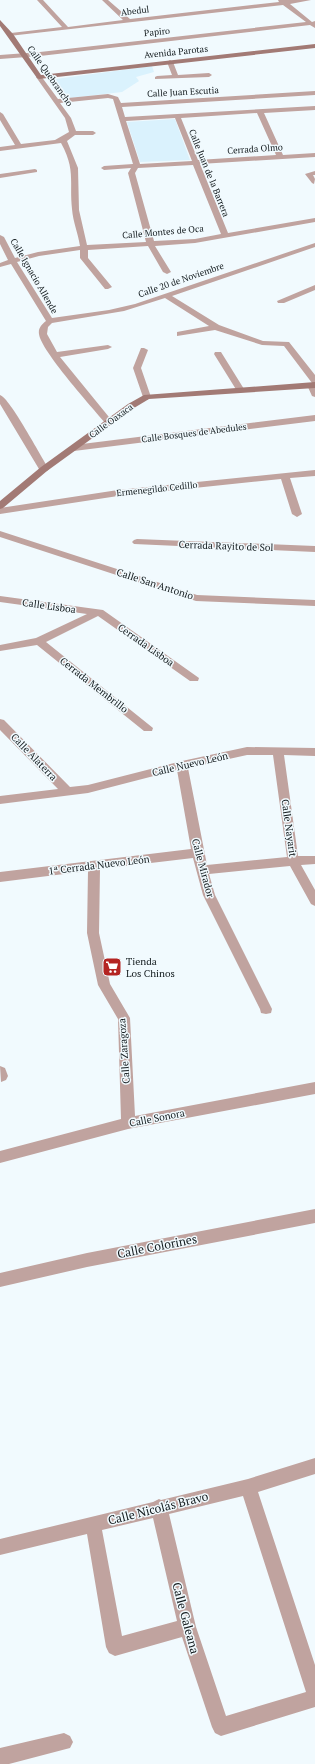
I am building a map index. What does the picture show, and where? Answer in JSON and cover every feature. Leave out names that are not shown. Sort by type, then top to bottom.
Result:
[{"type":"street","points":[[40,0],[66,28]]},
{"type":"street","points":[[107,0],[128,21]]},
{"type":"street","name":"Abedul","points":[[11,35],[283,1],[308,0]]},
{"type":"street","points":[[283,1],[314,25]]},
{"type":"street","name":"Calle Quebrancho","points":[[0,22],[11,35],[57,101],[68,118],[73,133]]},
{"type":"street","name":"Papiro","points":[[0,57],[314,25]]},
{"type":"street","name":"Avenida Parotas","points":[[39,77],[315,46]]},
{"type":"street","points":[[170,62],[176,77]]},
{"type":"street","points":[[157,78],[210,76]]},
{"type":"street","name":"Calle Juan Escutia","points":[[119,105],[315,93]]},
{"type":"street","points":[[57,101],[108,96],[116,98],[137,165],[131,173],[150,245],[167,272]]},
{"type":"street","points":[[123,119],[315,108]]},
{"type":"street","points":[[260,112],[280,157]]},
{"type":"street","points":[[0,114],[19,146]]},
{"type":"street","name":"Calle Juan de la Barrera","points":[[177,116],[225,235]]},
{"type":"street","points":[[0,149],[63,140],[73,133],[93,133]]},
{"type":"street","points":[[63,140],[72,156],[75,173],[74,193],[76,215],[85,248],[84,258],[108,287]]},
{"type":"street","name":"Cerrada Olmo","points":[[104,168],[315,155]]},
{"type":"street","points":[[304,166],[312,174],[314,182]]},
{"type":"street","points":[[0,176],[35,171]]},
{"type":"street","name":"Calle Montes de Oca","points":[[0,266],[38,254],[65,249],[150,245],[195,241],[315,220]]},
{"type":"street","name":"Calle Ignacio Allende","points":[[0,237],[13,262],[50,321],[44,326],[43,334],[54,355],[109,422]]},
{"type":"street","name":"Calle 20 de Noviembre","points":[[50,321],[123,310],[315,246]]},
{"type":"street","points":[[281,301],[315,287]]},
{"type":"street","points":[[166,295],[216,327],[262,343],[286,344],[314,384],[315,394]]},
{"type":"street","points":[[180,334],[216,327]]},
{"type":"street","points":[[54,355],[108,347]]},
{"type":"street","points":[[144,350],[137,368],[148,397]]},
{"type":"street","points":[[218,354],[240,389]]},
{"type":"street","name":"Calle Oaxaca","points":[[0,506],[44,469],[131,406],[148,397],[314,384]]},
{"type":"street","points":[[0,398],[10,411],[44,469]]},
{"type":"street","name":"Calle Bosques de Abedules","points":[[74,448],[315,418]]},
{"type":"street","name":"Ermenegildo Cedillo","points":[[0,511],[39,503],[103,495],[315,473]]},
{"type":"street","points":[[285,476],[297,514]]},
{"type":"street","name":"Calle San Antonio","points":[[0,534],[196,598],[315,603]]},
{"type":"street","name":"Cerrada Rayito de Sol","points":[[137,542],[315,549]]},
{"type":"street","name":"Calle Lisboa","points":[[0,599],[99,612]]},
{"type":"street","points":[[0,648],[39,641],[99,612]]},
{"type":"street","name":"Cerrada Lisboa","points":[[99,612],[194,678]]},
{"type":"street","name":"Cerrada Membrillo","points":[[39,641],[148,728]]},
{"type":"street","name":"Calle Alaterra","points":[[0,723],[67,791]]},
{"type":"street","name":"Calle Nuevo León","points":[[0,800],[88,789],[182,765],[247,751],[315,752]]},
{"type":"street","name":"Calle Nayarit","points":[[278,751],[293,861],[315,901]]},
{"type":"street","name":"Calle Mirador","points":[[182,765],[198,853],[209,895],[266,1009]]},
{"type":"street","name":"1ª Cerrada Nuevo León","points":[[0,878],[198,853]]},
{"type":"street","points":[[203,870],[315,860]]},
{"type":"street","name":"Calle Zaragoza","points":[[94,865],[93,933],[104,985],[124,1018],[128,1123]]},
{"type":"street","name":"Calle Sonora","points":[[0,1157],[128,1123],[315,1088]]},
{"type":"street","name":"Calle Colorines","points":[[0,1280],[87,1260],[315,1216]]},
{"type":"street","name":"Calle Nicolás Bravo","points":[[0,1547],[248,1486],[315,1466]]},
{"type":"street","points":[[248,1486],[315,1692]]},
{"type":"street","name":"Calle Galeana","points":[[159,1508],[187,1627],[221,1727],[315,1698]]},
{"type":"street","points":[[93,1524],[116,1647],[187,1627]]},
{"type":"street","points":[[0,1756],[64,1742]]},
{"type":"shaded area","points":[[152,66],[154,72],[136,77],[139,81],[122,92],[62,99],[48,80]]},
{"type":"shaded area","points":[[175,119],[190,160],[140,162],[127,122]]},
{"type":"place","name":"Tienda Los Chinos","points":[[112,967]]}]
